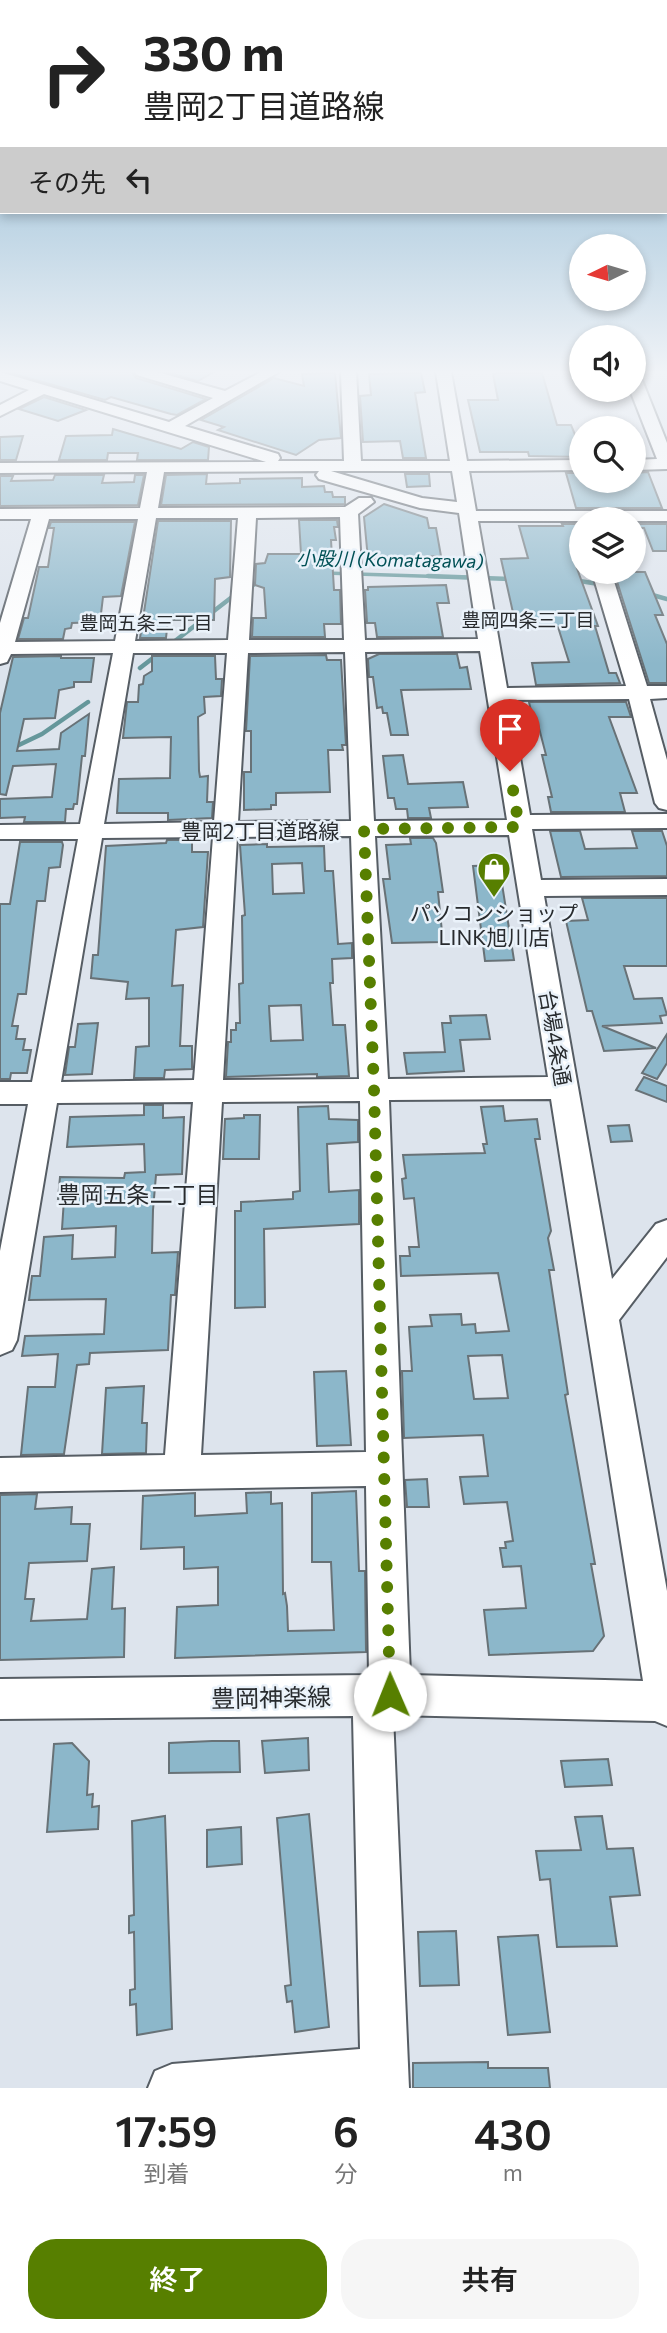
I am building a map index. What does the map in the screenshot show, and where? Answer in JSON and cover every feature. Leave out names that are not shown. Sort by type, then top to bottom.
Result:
[{"type":"street","points":[[0,1340],[156,469]]},
{"type":"street","points":[[308,469],[420,503],[468,512],[569,517]]},
{"type":"street","name":"台場4条通","points":[[461,469],[667,1703]]},
{"type":"street","points":[[0,514],[349,512],[379,492]]},
{"type":"street","points":[[172,2088],[384,2079],[377,1792],[384,1469],[374,1089],[349,512]]},
{"type":"street","points":[[182,1472],[228,830],[247,513]]},
{"type":"street","points":[[41,514],[1,651],[124,647],[490,645]]},
{"type":"street","points":[[646,517],[667,516]]},
{"type":"street","points":[[605,584],[638,692],[667,803]]},
{"type":"street","points":[[499,694],[667,691]]},
{"type":"street","name":"豊岡2丁目道路線","points":[[0,832],[364,829],[667,821]]},
{"type":"street","points":[[530,888],[667,887]]},
{"type":"street","points":[[0,1093],[565,1088]]},
{"type":"street","points":[[603,1315],[667,1233]]},
{"type":"street","points":[[0,1475],[384,1469]]},
{"type":"street","name":"豊岡神楽線","points":[[0,1699],[381,1695],[667,1703]]},
{"type":"building","points":[[648,472],[662,508],[646,507],[576,507],[572,493],[646,493]]},
{"type":"building","points":[[207,474],[206,484],[240,483],[240,479],[302,478],[302,487],[324,486],[325,492],[332,492],[333,497],[345,497],[345,504],[161,505],[166,475]]},
{"type":"building","points":[[405,474],[429,474],[430,486],[407,487]]},
{"type":"building","points":[[55,475],[104,475],[102,483],[134,482],[135,475],[144,475],[138,505],[0,506],[0,476],[13,476],[11,481],[53,480]]},
{"type":"building","points":[[384,504],[427,518],[429,528],[436,528],[441,556],[368,559],[364,517]]},
{"type":"building","points":[[299,520],[337,520],[338,527],[334,527],[336,540],[331,540],[334,590],[340,590],[341,624],[324,624],[325,637],[252,637],[253,618],[266,618],[264,588],[255,585],[256,564],[265,563],[268,554],[301,554]]},
{"type":"building","points":[[158,521],[231,521],[230,577],[215,579],[214,620],[168,620],[166,638],[140,638]]},
{"type":"building","points":[[51,522],[135,522],[121,596],[103,597],[100,622],[72,623],[71,628],[65,629],[63,639],[18,639],[24,618],[28,618],[39,567],[48,567],[54,528],[49,528]]},
{"type":"building","points":[[562,524],[569,524],[569,584],[583,584],[598,626],[595,626],[609,673],[616,673],[620,683],[536,685],[532,663],[569,662],[558,627],[516,626],[501,559],[528,558],[519,526],[563,526]]},
{"type":"building","points":[[646,524],[667,524],[667,551],[653,551],[646,533]]},
{"type":"building","points":[[646,574],[663,615],[655,615],[667,644],[667,683],[649,683],[618,584],[646,584]]},
{"type":"building","points":[[446,585],[449,603],[437,603],[443,637],[377,637],[375,623],[367,623],[365,590],[368,590],[368,587]]},
{"type":"building","points":[[379,654],[457,654],[460,668],[467,667],[471,689],[401,690],[408,735],[391,735],[387,713],[383,713],[382,707],[377,708],[373,677],[369,677],[368,659]]},
{"type":"building","points":[[326,655],[327,660],[341,660],[346,745],[342,745],[343,750],[328,750],[330,792],[276,793],[276,805],[271,805],[271,809],[244,810],[244,772],[251,772],[251,731],[246,731],[250,656]]},
{"type":"building","points":[[152,656],[215,656],[216,679],[222,679],[221,696],[204,697],[205,713],[198,717],[199,771],[200,777],[208,776],[207,802],[213,802],[212,818],[168,820],[168,813],[117,813],[119,779],[170,778],[171,737],[123,738],[127,702],[138,702],[139,685],[143,684],[144,676],[152,671]]},
{"type":"building","points":[[13,657],[94,658],[91,682],[74,682],[74,687],[59,690],[55,718],[24,719],[17,751],[59,749],[61,733],[89,714],[77,804],[74,804],[73,809],[66,809],[65,822],[24,822],[25,817],[0,818],[0,799],[52,797],[56,764],[13,766],[6,795],[0,794],[0,713]]},
{"type":"building","points":[[529,702],[626,702],[631,717],[609,717],[637,793],[620,793],[625,812],[551,812],[548,797],[552,797],[542,755],[546,755]]},
{"type":"building","points":[[403,755],[408,784],[463,782],[468,807],[429,808],[431,818],[408,818],[407,809],[396,809],[394,798],[388,798],[383,756]]},
{"type":"building","points":[[550,831],[580,831],[585,849],[637,848],[632,831],[662,831],[667,846],[667,876],[561,877]]},
{"type":"building","points":[[410,838],[433,838],[436,843],[443,892],[438,892],[443,942],[392,943],[383,879],[390,879],[386,845],[411,844]]},
{"type":"building","points":[[167,840],[192,840],[192,852],[208,852],[203,927],[176,930],[172,986],[183,985],[180,1046],[192,1046],[192,1069],[165,1070],[164,1078],[134,1078],[136,1047],[149,1046],[149,998],[126,999],[128,982],[91,978],[93,955],[98,955],[106,846],[166,843]]},
{"type":"building","points":[[20,842],[62,842],[63,845],[60,867],[49,868],[45,901],[37,901],[26,994],[18,994],[12,1026],[18,1026],[16,1039],[25,1039],[23,1050],[31,1050],[27,1073],[11,1073],[10,1079],[0,1079],[0,904],[10,904]]},
{"type":"building","points":[[240,845],[324,846],[325,871],[333,871],[338,944],[352,943],[352,958],[332,959],[333,983],[330,983],[333,1025],[345,1025],[349,1076],[317,1077],[317,1074],[226,1077],[228,1042],[231,1042],[231,1030],[236,1030],[236,1023],[240,1023],[239,984],[243,983],[242,916],[245,915]],"holes":[[[302,863],[304,893],[273,894],[272,864]],[[301,1005],[303,1040],[271,1041],[269,1006]]]},
{"type":"building","points":[[499,865],[514,960],[485,961],[473,866]]},
{"type":"building","points":[[582,898],[667,898],[667,966],[624,966],[634,999],[662,998],[667,1015],[660,1016],[662,1023],[602,1026],[656,1048],[604,1051],[592,1011],[587,1011],[566,921],[588,920]]},
{"type":"building","points":[[486,1015],[490,1039],[460,1040],[464,1071],[407,1074],[404,1053],[445,1052],[442,1023],[451,1023],[450,1016]]},
{"type":"building","points":[[98,1023],[92,1074],[65,1075],[69,1047],[75,1047],[78,1024]]},
{"type":"building","points":[[667,1034],[667,1063],[657,1079],[642,1073]]},
{"type":"building","points":[[644,1077],[667,1086],[667,1102],[636,1090]]},
{"type":"building","points":[[144,1105],[163,1105],[163,1118],[184,1117],[182,1174],[156,1175],[153,1210],[152,1253],[178,1252],[175,1295],[171,1295],[168,1350],[90,1353],[89,1364],[77,1365],[64,1454],[21,1455],[28,1387],[55,1387],[58,1354],[22,1356],[25,1336],[104,1334],[106,1299],[29,1300],[32,1276],[40,1276],[44,1237],[73,1235],[72,1259],[115,1257],[116,1226],[62,1229],[64,1199],[58,1199],[60,1177],[124,1178],[125,1173],[145,1172],[144,1144],[67,1147],[70,1117],[144,1115]]},
{"type":"building","points":[[328,1106],[329,1119],[358,1120],[358,1142],[327,1144],[329,1192],[359,1190],[359,1224],[264,1229],[265,1307],[235,1308],[235,1211],[241,1211],[241,1202],[293,1199],[293,1192],[300,1191],[298,1107]]},
{"type":"building","points":[[503,1106],[505,1121],[537,1119],[540,1139],[535,1139],[551,1231],[548,1238],[554,1270],[549,1270],[568,1394],[565,1395],[595,1564],[591,1564],[604,1636],[593,1651],[489,1655],[484,1610],[526,1608],[521,1566],[503,1567],[500,1548],[506,1548],[505,1542],[513,1541],[507,1502],[464,1504],[460,1477],[488,1476],[483,1435],[404,1438],[402,1371],[412,1371],[409,1327],[432,1326],[430,1315],[461,1314],[462,1325],[475,1324],[476,1333],[509,1331],[498,1273],[401,1276],[400,1256],[410,1256],[409,1247],[419,1247],[414,1198],[404,1199],[402,1179],[406,1178],[403,1155],[485,1153],[483,1144],[487,1144],[481,1107]],"holes":[[[502,1355],[508,1398],[474,1399],[468,1356]]]},
{"type":"building","points":[[244,1115],[260,1115],[259,1159],[223,1159],[225,1119],[244,1118]]},
{"type":"building","points":[[629,1125],[632,1141],[611,1142],[608,1126]]},
{"type":"building","points":[[346,1371],[351,1445],[317,1446],[314,1372]]},
{"type":"building","points":[[144,1386],[142,1423],[147,1423],[146,1453],[102,1454],[106,1388]]},
{"type":"building","points":[[427,1479],[429,1507],[407,1507],[405,1480]]},
{"type":"building","points":[[356,1491],[359,1571],[365,1571],[366,1652],[175,1658],[177,1607],[218,1605],[218,1567],[184,1569],[184,1547],[141,1549],[143,1496],[195,1493],[195,1516],[247,1513],[246,1493],[271,1492],[271,1504],[282,1503],[283,1594],[285,1593],[287,1606],[288,1631],[334,1630],[331,1562],[312,1562],[312,1493]]},
{"type":"building","points":[[37,1494],[35,1509],[72,1507],[71,1524],[90,1524],[87,1561],[29,1563],[25,1599],[34,1599],[31,1621],[87,1619],[92,1569],[114,1567],[112,1609],[125,1608],[124,1657],[0,1660],[0,1495]]},
{"type":"building","points":[[308,1738],[309,1770],[265,1773],[262,1741]]},
{"type":"building","points":[[239,1741],[240,1772],[169,1773],[169,1743]]},
{"type":"building","points":[[72,1743],[89,1761],[87,1795],[93,1794],[92,1807],[99,1806],[98,1829],[47,1832],[54,1744]]},
{"type":"building","points":[[608,1759],[612,1785],[565,1787],[561,1761]]},
{"type":"building","points":[[309,1814],[329,2027],[295,2032],[292,2001],[287,2002],[285,1986],[291,1985],[277,1818]]},
{"type":"building","points":[[165,1816],[172,2029],[137,2035],[136,2004],[130,2005],[130,1990],[135,1989],[134,1932],[129,1933],[129,1916],[134,1915],[132,1821]]},
{"type":"building","points":[[602,1816],[607,1849],[633,1848],[640,1895],[610,1897],[617,1946],[557,1947],[550,1879],[540,1880],[536,1851],[581,1850],[575,1817]]},
{"type":"building","points":[[241,1827],[242,1864],[207,1867],[207,1830]]},
{"type":"building","points":[[456,1931],[459,1985],[420,1986],[418,1932]]},
{"type":"building","points":[[538,1935],[550,2032],[508,2035],[498,1937]]},
{"type":"building","points":[[488,2062],[488,2068],[548,2068],[550,2088],[413,2088],[413,2063]]},
{"type":"waterway","name":"小股川 (Komatagawa)","points":[[325,573],[483,578]]},
{"type":"waterway","name":"小股川 (Komatagawa)","points":[[428,576],[513,579]]},
{"type":"waterway","name":"小股川 (Komatagawa)","points":[[140,668],[232,597],[260,581]]},
{"type":"waterway","name":"小股川 (Komatagawa)","points":[[599,584],[625,588]]},
{"type":"waterway","name":"小股川 (Komatagawa)","points":[[649,594],[667,599]]},
{"type":"waterway","name":"小股川 (Komatagawa)","points":[[0,754],[42,734],[88,702]]},
{"type":"place","name":"パソコンショップ LINK旭川店","points":[[494,899]]},
{"type":"district","name":"豊岡四条三丁目","points":[[528,619]]},
{"type":"district","name":"豊岡五条三丁目","points":[[146,622]]},
{"type":"district","name":"豊岡五条二丁目","points":[[138,1194]]},
{"type":"route","points":[[390,1695],[374,1089],[364,829],[519,827],[510,771]]}]
